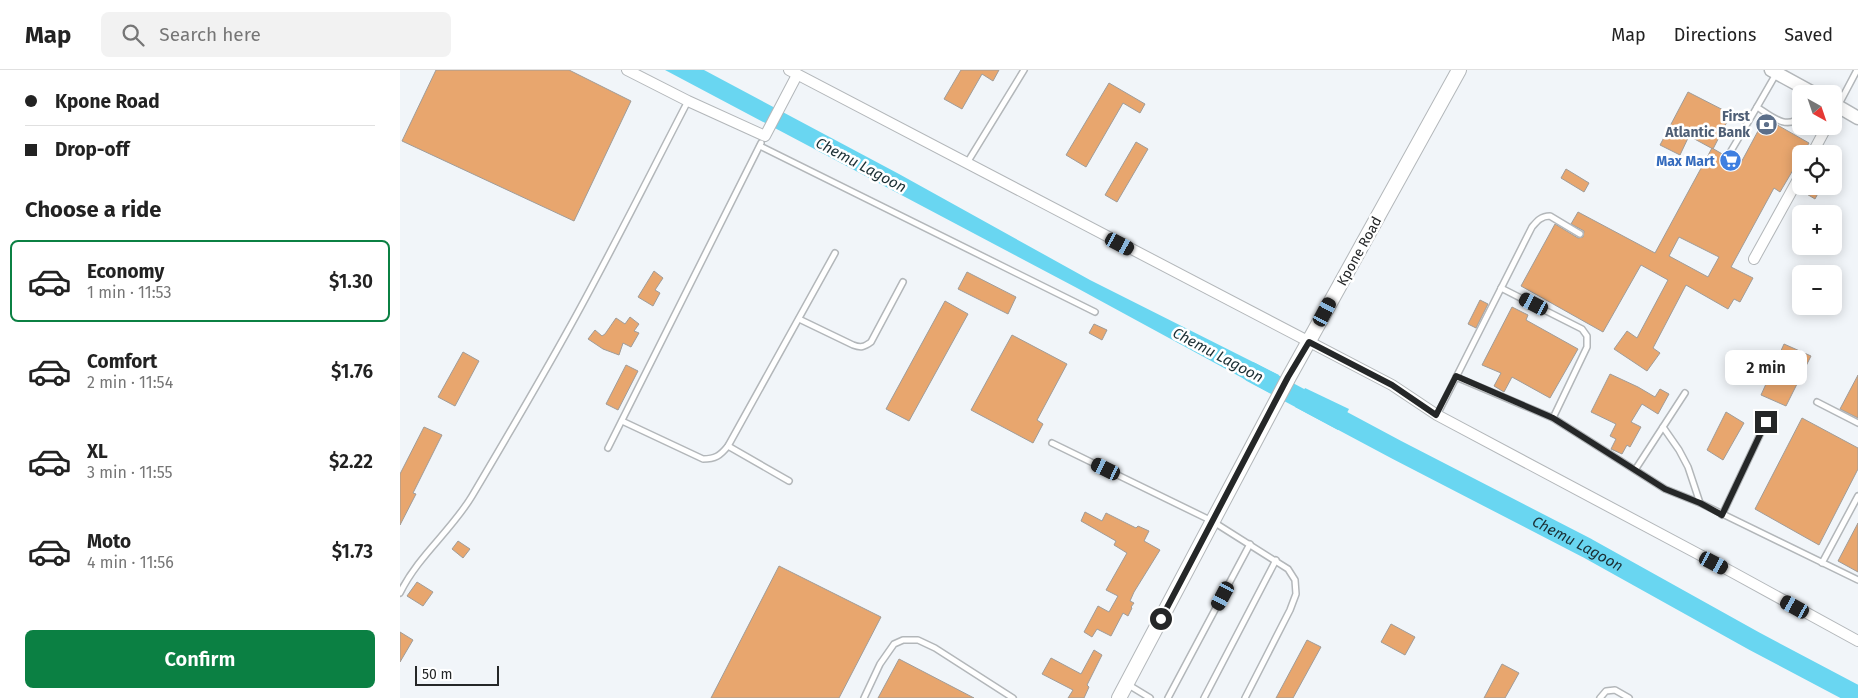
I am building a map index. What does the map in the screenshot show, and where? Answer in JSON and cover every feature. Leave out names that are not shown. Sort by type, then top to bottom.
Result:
[{"type":"main road","name":"Kpone Road","points":[[1119,698],[1288,377],[1459,70]]},
{"type":"street","points":[[627,70],[688,101],[765,136],[793,72],[1392,385],[1436,415],[1858,641]]},
{"type":"street","points":[[1774,71],[1798,85]]},
{"type":"street","points":[[1842,111],[1858,118]]},
{"type":"street","points":[[1754,258],[1792,190]]},
{"type":"lane","points":[[967,164],[1024,70]]},
{"type":"lane","points":[[1842,96],[1857,70]]},
{"type":"lane","points":[[1728,156],[1757,107],[1774,71]]},
{"type":"lane","points":[[400,593],[420,561],[439,542],[471,499],[567,332],[688,101]]},
{"type":"lane","points":[[1757,107],[1783,122],[1792,123]]},
{"type":"lane","points":[[608,448],[765,136]]},
{"type":"lane","points":[[760,146],[1095,312]]},
{"type":"lane","points":[[1436,415],[1532,227],[1538,220],[1545,216],[1550,216],[1580,234]]},
{"type":"lane","points":[[622,421],[703,459],[712,459],[721,455],[728,446],[836,253]]},
{"type":"lane","points":[[799,319],[859,348],[865,346],[871,342],[903,282]]},
{"type":"lane","points":[[1501,288],[1582,329],[1588,336],[1587,347],[1553,418]]},
{"type":"lane","points":[[1456,376],[1553,418],[1665,489],[1700,503],[1858,580]]},
{"type":"lane","points":[[1635,470],[1685,393]]},
{"type":"lane","points":[[1817,402],[1858,423]]},
{"type":"lane","points":[[1722,515],[1766,422]]},
{"type":"lane","points":[[1663,427],[1688,467],[1700,503]]},
{"type":"lane","points":[[1052,443],[1212,521],[1288,569],[1295,580],[1296,594],[1290,610],[1245,698]]},
{"type":"lane","points":[[728,446],[789,482]]},
{"type":"lane","points":[[1822,563],[1858,496]]},
{"type":"lane","points":[[1168,698],[1250,544]]},
{"type":"lane","points":[[1204,698],[1276,560]]},
{"type":"lane","points":[[864,698],[880,664],[894,644],[902,640],[918,640],[934,648],[1012,698]]},
{"type":"lane","points":[[1126,684],[1150,698]]},
{"type":"lane","points":[[1600,698],[1606,691],[1615,690],[1630,698]]},
{"type":"water","points":[[665,70],[704,70],[899,174],[1090,280],[1279,375],[1270,393],[1077,288]]},
{"type":"water","points":[[1305,388],[1349,409],[1338,430],[1295,407]]},
{"type":"building","points":[[436,70],[569,70],[631,101],[574,221],[402,141]]},
{"type":"building","points":[[961,70],[999,70],[993,81],[982,74],[962,109],[944,99]]},
{"type":"building","points":[[1109,83],[1145,104],[1140,113],[1123,103],[1086,167],[1066,155]]},
{"type":"building","points":[[1688,92],[1731,114],[1713,149],[1689,136],[1680,155],[1660,145]]},
{"type":"building","points":[[1765,118],[1809,143],[1808,145],[1792,145],[1792,172],[1780,192],[1774,188],[1731,267],[1753,278],[1740,302],[1734,299],[1728,309],[1686,285],[1653,348],[1660,353],[1647,371],[1614,349],[1627,331],[1637,338],[1668,280],[1641,265],[1603,332],[1521,286],[1555,224],[1578,238],[1583,237],[1584,231],[1571,224],[1578,212],[1655,253],[1712,148],[1724,155],[1720,161],[1737,170]],"holes":[[[1679,237],[1719,257],[1708,277],[1669,256]]]},
{"type":"building","points":[[1136,142],[1148,149],[1117,202],[1105,195]]},
{"type":"building","points":[[1566,169],[1589,183],[1584,192],[1561,178]]},
{"type":"building","points":[[1808,195],[1817,195],[1815,199]]},
{"type":"building","points":[[654,271],[663,278],[655,290],[660,293],[653,306],[638,297]]},
{"type":"building","points":[[967,272],[1016,297],[1008,314],[958,289]]},
{"type":"building","points":[[1480,300],[1488,304],[1476,328],[1468,324]]},
{"type":"building","points":[[945,301],[968,314],[909,421],[886,409]]},
{"type":"building","points":[[1512,307],[1528,315],[1526,320],[1578,349],[1550,398],[1512,377],[1504,392],[1494,386],[1501,373],[1482,365]]},
{"type":"building","points":[[630,317],[639,324],[634,331],[639,333],[631,347],[623,343],[619,355],[603,349],[588,339],[595,330],[602,336],[605,334],[616,318],[625,324]]},
{"type":"building","points":[[1094,324],[1107,330],[1102,340],[1089,333]]},
{"type":"building","points":[[1012,335],[1067,364],[1037,420],[1043,424],[1033,443],[971,410]]},
{"type":"building","points":[[1784,344],[1811,356],[1786,406],[1761,395]]},
{"type":"building","points":[[463,352],[479,361],[455,406],[438,397]]},
{"type":"building","points":[[626,365],[638,371],[618,410],[606,404]]},
{"type":"building","points":[[1610,374],[1655,397],[1660,389],[1669,394],[1658,414],[1642,404],[1631,422],[1641,427],[1630,447],[1627,445],[1622,454],[1611,449],[1616,439],[1610,436],[1616,424],[1591,412]]},
{"type":"building","points":[[1858,375],[1858,418],[1840,409]]},
{"type":"building","points":[[1726,412],[1744,423],[1723,460],[1707,450]]},
{"type":"building","points":[[1802,418],[1858,448],[1858,469],[1819,545],[1755,509]]},
{"type":"building","points":[[424,427],[442,435],[413,493],[416,494],[400,525],[400,474]]},
{"type":"building","points":[[1085,512],[1102,521],[1106,513],[1136,528],[1138,526],[1149,531],[1144,541],[1160,550],[1134,592],[1130,601],[1134,603],[1128,616],[1123,613],[1111,636],[1097,629],[1092,637],[1084,632],[1098,606],[1109,612],[1118,596],[1106,590],[1127,553],[1114,545],[1116,541],[1081,521]]},
{"type":"building","points":[[1858,523],[1858,572],[1838,561]]},
{"type":"building","points":[[458,541],[470,549],[463,558],[452,549]]},
{"type":"building","points":[[779,566],[881,617],[839,698],[711,698]]},
{"type":"building","points":[[417,582],[433,592],[423,606],[407,596]]},
{"type":"building","points":[[1391,624],[1415,637],[1405,655],[1381,642]]},
{"type":"building","points":[[400,632],[413,640],[400,662]]},
{"type":"building","points":[[1307,640],[1321,647],[1293,698],[1276,698]]},
{"type":"building","points":[[1094,650],[1102,655],[1087,685],[1089,687],[1084,698],[1068,698],[1073,690],[1042,674],[1051,658],[1081,674]]},
{"type":"building","points":[[899,659],[974,698],[878,698]]},
{"type":"building","points":[[1502,664],[1519,673],[1505,698],[1484,698]]},
{"type":"waterway","name":"Chemu Lagoon","points":[[1251,372],[1587,548],[1754,641],[1858,696]]},
{"type":"place","name":"First Atlantic Bank","points":[[1766,124]]},
{"type":"place","name":"Max Mart","points":[[1731,161]]},
{"type":"route","points":[[1161,619],[1288,377],[1309,342],[1392,385],[1436,415],[1456,376],[1553,418],[1665,489],[1700,503],[1722,515],[1766,422]]}]
